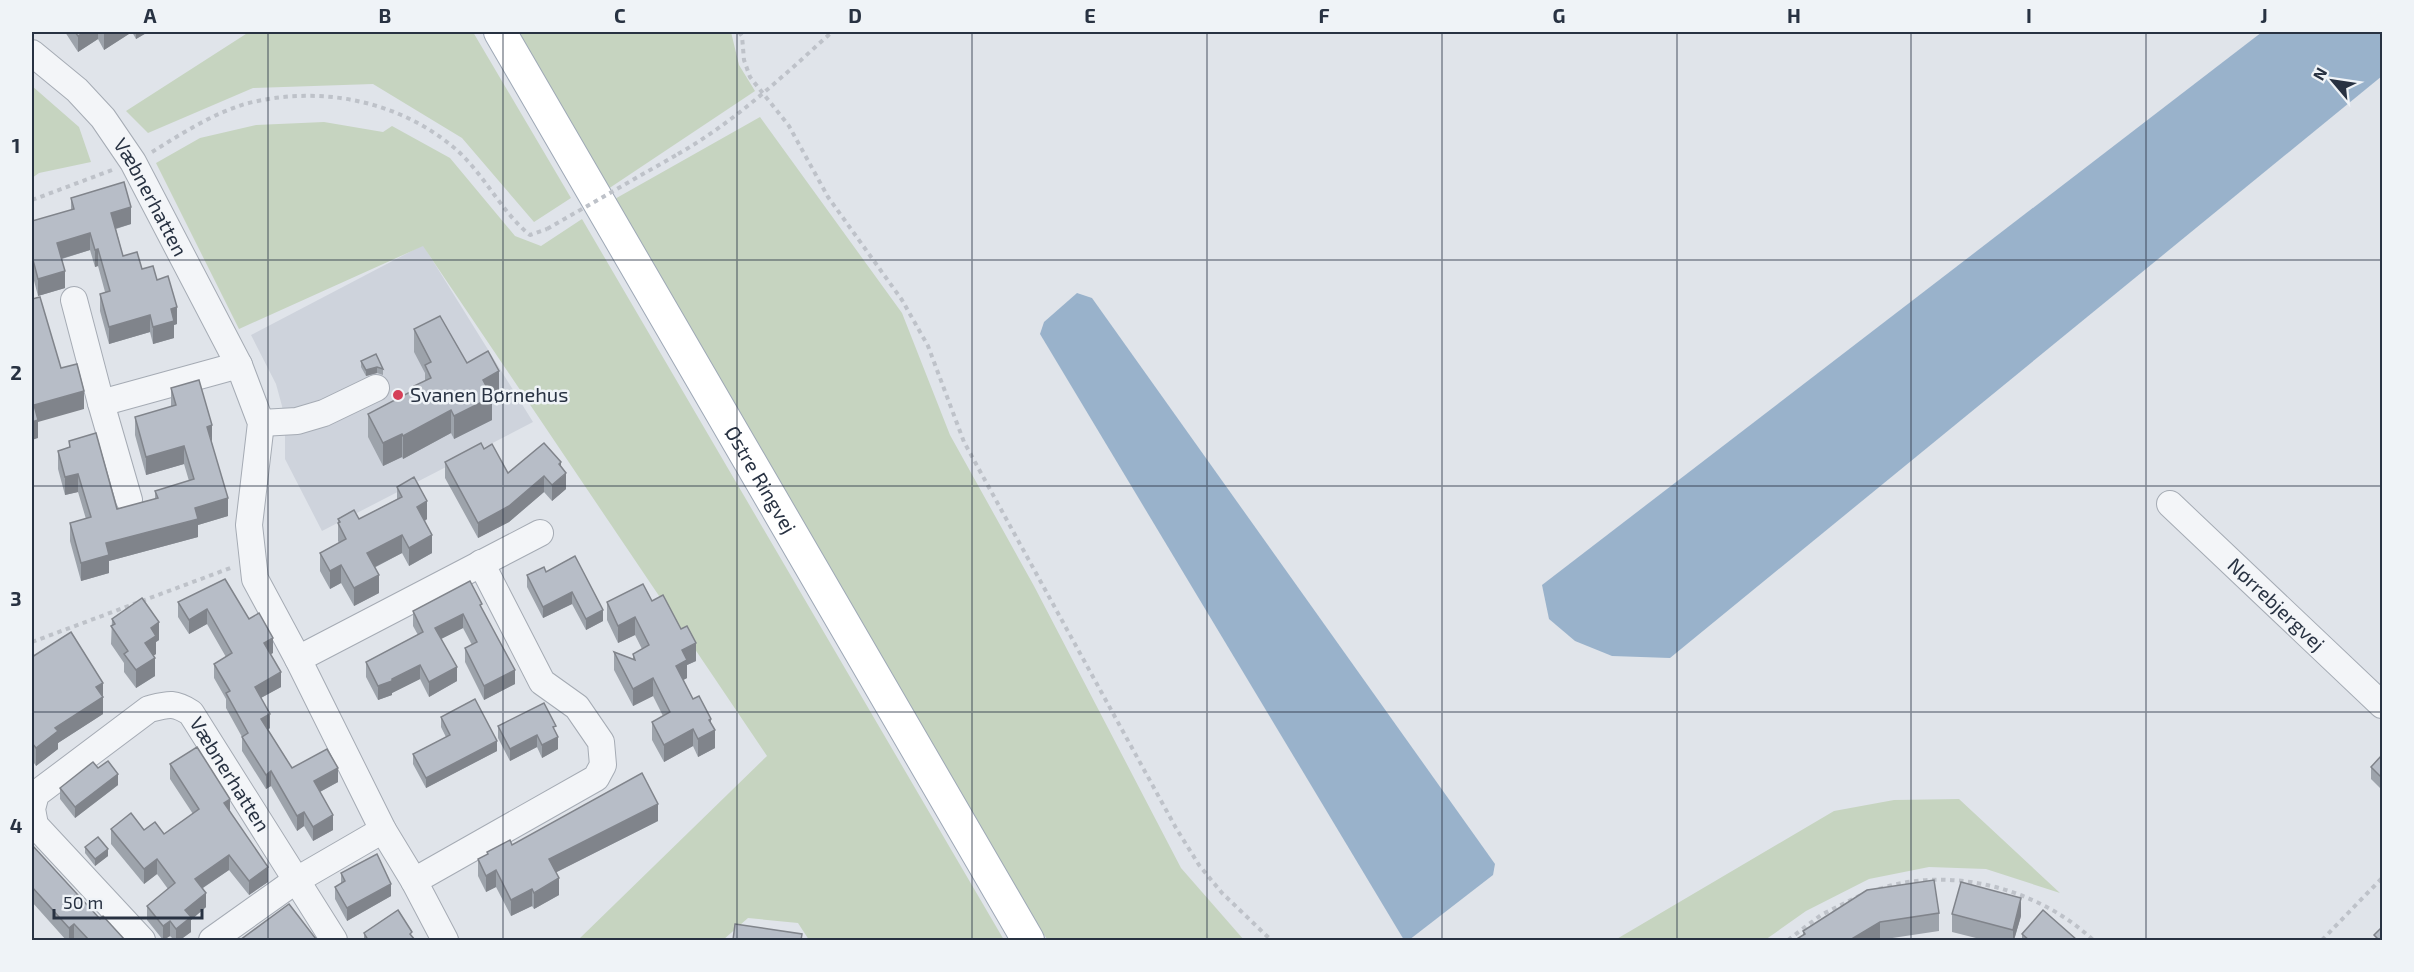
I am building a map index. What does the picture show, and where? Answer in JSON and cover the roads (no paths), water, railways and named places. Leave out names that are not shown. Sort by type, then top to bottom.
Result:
[{"type":"main road","name":"Østre Ringvej","points":[[500,32],[1026,936]]},
{"type":"street","name":"Væbnerhatten","points":[[32,53],[77,90],[103,118],[133,162],[239,365],[261,423],[249,525],[251,560],[255,579],[298,659],[383,830],[414,881],[445,940]]},
{"type":"street","points":[[74,300],[100,403],[129,500]]},
{"type":"street","points":[[100,403],[239,365]]},
{"type":"street","points":[[261,423],[297,421],[324,413],[376,388]]},
{"type":"street","name":"Nørrebjergvej","points":[[2170,504],[2382,705]]},
{"type":"street","points":[[298,659],[540,532]]},
{"type":"street","points":[[414,881],[596,778],[603,765],[601,742],[577,707],[542,681],[481,563]]},
{"type":"street","name":"Væbnerhatten","points":[[142,940],[35,825],[32,809],[36,794],[149,709],[167,704],[178,705],[191,713],[334,940]]},
{"type":"street","points":[[212,940],[295,881],[383,830]]},
{"type":"water","points":[[2262,32],[2382,32],[2382,76],[1670,658],[1612,656],[1575,641],[1549,619],[1542,585]]},
{"type":"water","points":[[1077,293],[1092,298],[1495,864],[1493,875],[1409,940],[1404,940],[1040,334],[1044,322]]},
{"type":"place","name":"Svanen Børnehus","points":[[398,395]]}]
